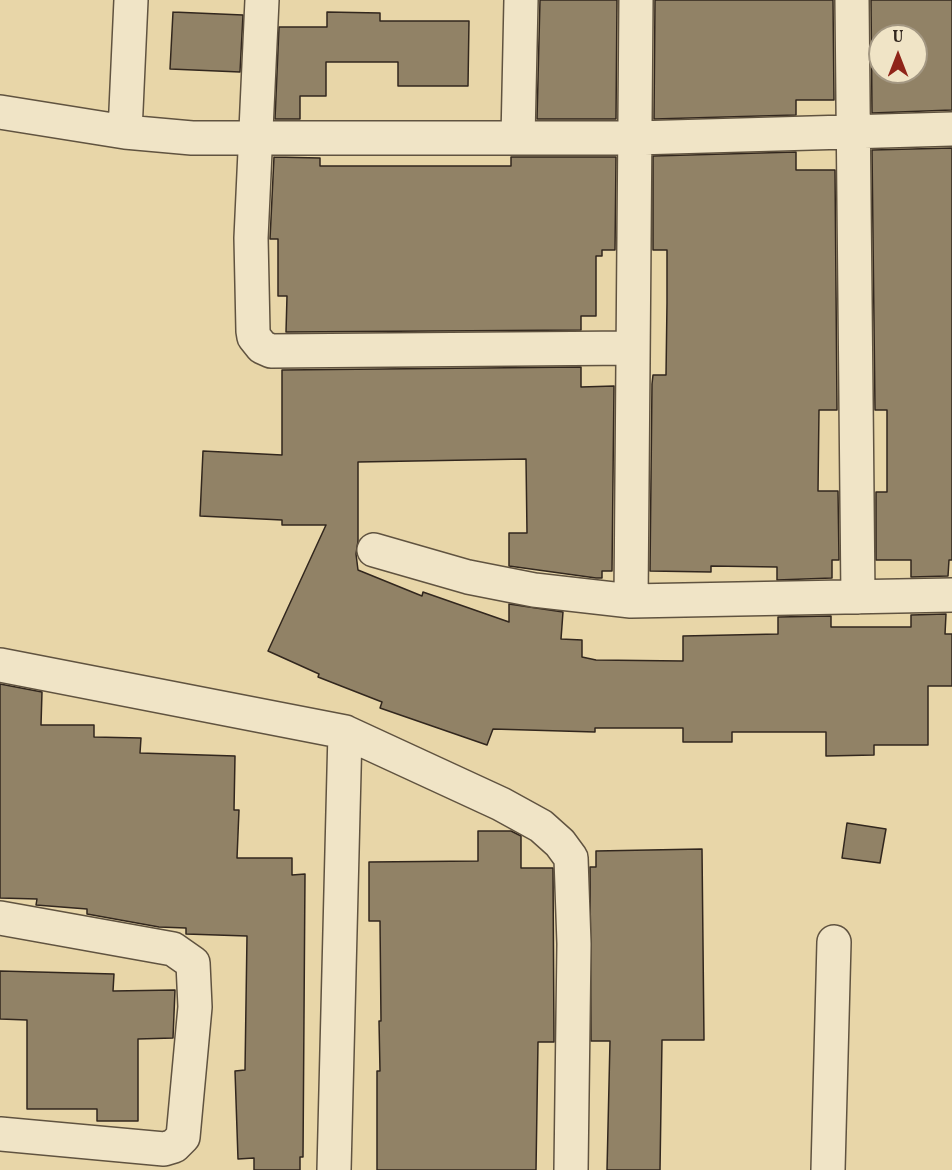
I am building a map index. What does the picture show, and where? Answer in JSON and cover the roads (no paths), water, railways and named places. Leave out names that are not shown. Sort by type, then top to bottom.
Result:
[{"type":"street","points":[[125,132],[131,0]]},
{"type":"street","points":[[262,0],[251,238],[253,331],[254,337],[262,347],[271,351],[633,348]]},
{"type":"street","points":[[518,138],[521,0]]},
{"type":"street","points":[[631,601],[636,0]]},
{"type":"street","points":[[852,0],[858,597]]},
{"type":"street","points":[[0,112],[125,132],[192,138],[636,138],[952,129]]},
{"type":"street","points":[[374,550],[468,578],[534,590],[631,601],[952,595]]},
{"type":"street","points":[[0,665],[345,732],[501,804],[541,826],[560,843],[571,858],[574,944],[571,1170]]},
{"type":"street","points":[[334,1170],[345,732]]},
{"type":"street","points":[[0,918],[173,949],[193,963],[195,1007],[183,1137],[174,1146],[164,1149],[0,1134]]},
{"type":"street","points":[[828,1170],[834,942]]}]
